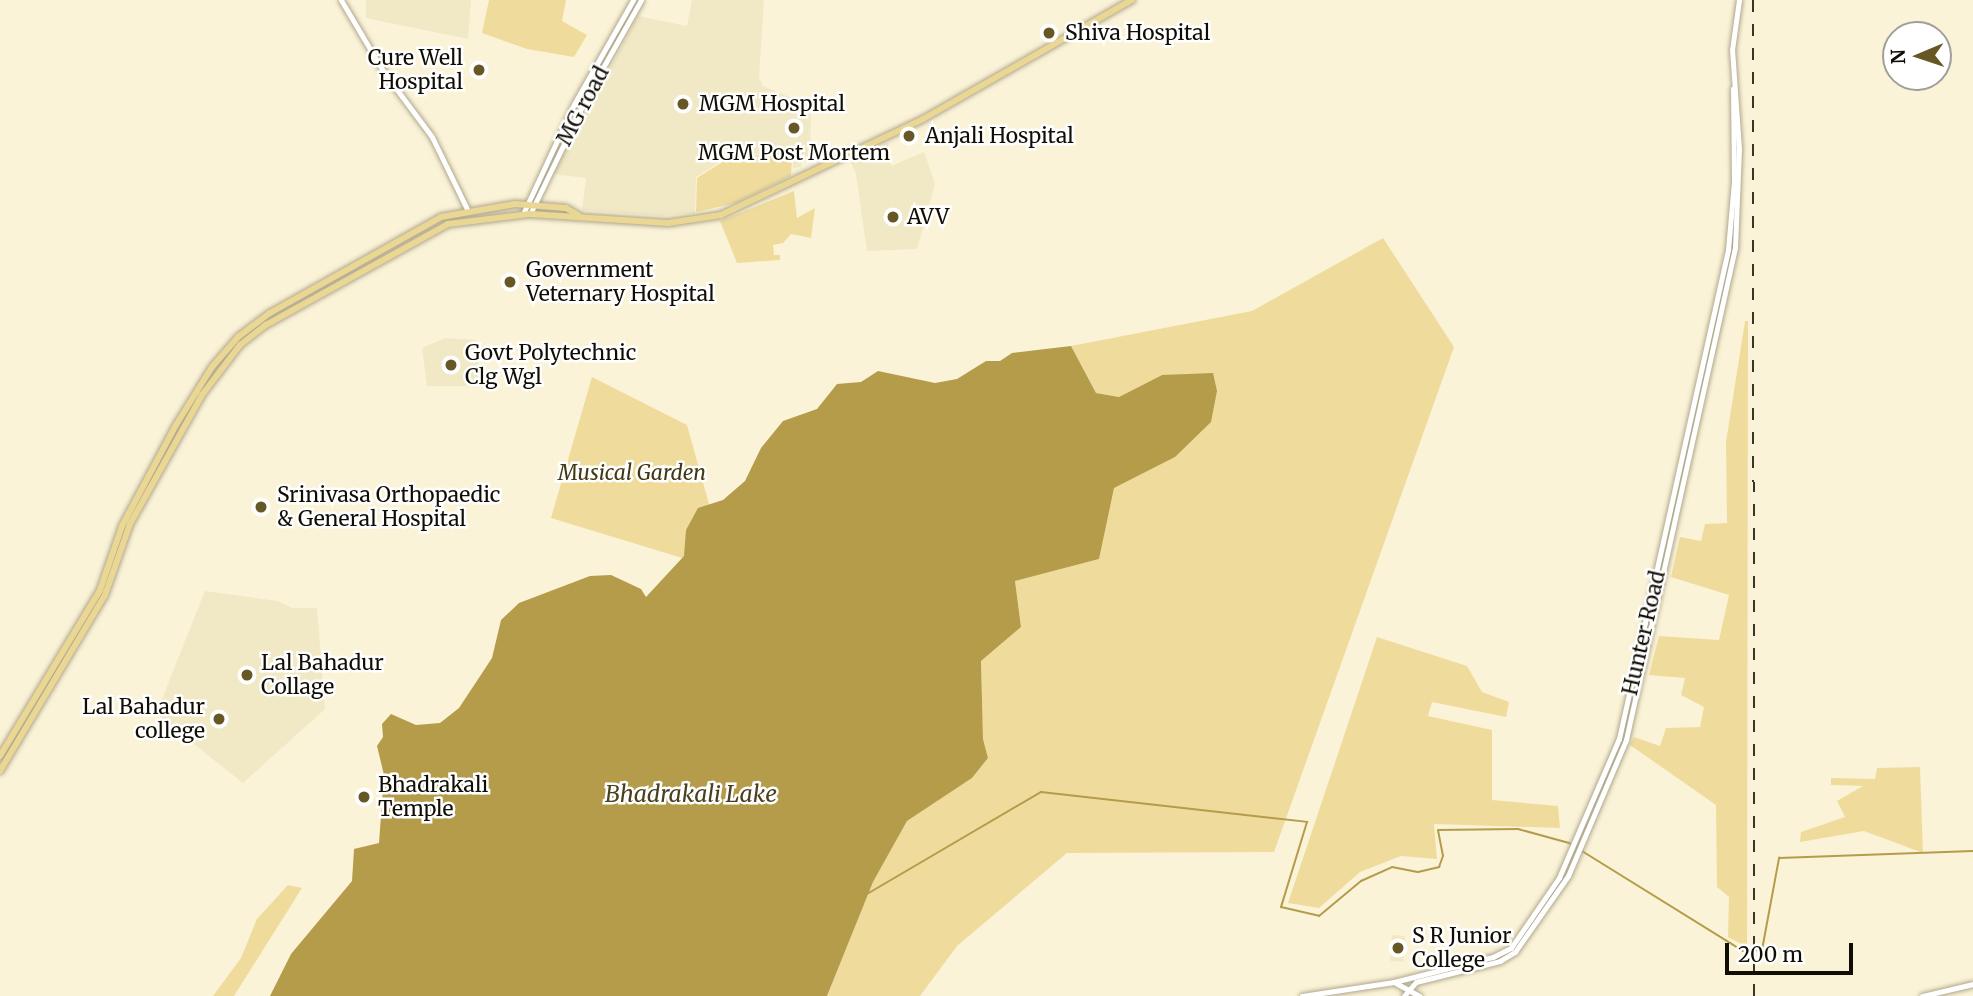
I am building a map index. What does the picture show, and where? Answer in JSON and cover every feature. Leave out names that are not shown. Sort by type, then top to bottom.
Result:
[{"type":"highway","points":[[0,756],[100,590],[129,512],[212,367],[248,329],[448,224],[526,214],[578,215],[668,223],[721,215],[923,119],[1132,0]]},
{"type":"highway","points":[[0,771],[105,595],[130,524],[212,379],[240,345],[300,300],[410,232],[467,209],[531,204],[566,208],[578,215]]},
{"type":"main road","name":"MG road","points":[[531,204],[574,104],[634,0]]},
{"type":"main road","name":"MG road","points":[[526,214],[641,0]]},
{"type":"main road","points":[[340,1],[383,71],[432,137],[467,209]]},
{"type":"main road","points":[[1394,982],[1406,993],[1419,996]]},
{"type":"main road","name":"Hunter Road","points":[[1302,996],[1365,992],[1394,982]]},
{"type":"main road","points":[[1922,996],[1973,984]]},
{"type":"street","name":"Hunter Road","points":[[1406,993],[1416,982],[1509,957],[1571,869],[1632,714],[1735,248],[1739,184],[1732,54],[1739,0]]},
{"type":"street","name":"Hunter Road","points":[[1394,982],[1507,951],[1565,866],[1619,739],[1728,250],[1734,182],[1734,81]]},
{"type":"shaded area","points":[[366,0],[471,0],[468,39],[366,18]]},
{"type":"shaded area","points":[[692,0],[764,0],[759,78],[763,86],[811,106],[810,163],[802,161],[801,167],[793,168],[793,157],[734,153],[696,177],[695,213],[660,216],[582,210],[586,178],[553,174],[638,16],[687,26]]},
{"type":"shaded area","name":"AVV","points":[[888,142],[891,166],[924,152],[935,184],[917,249],[867,251],[856,174],[851,163]]},
{"type":"shaded area","name":"Govt Polytechnic Clg Wgl","points":[[445,338],[476,340],[481,386],[427,386],[422,348]]},
{"type":"shaded area","name":"Lal Bahadur Collage","points":[[205,591],[278,601],[292,608],[317,608],[325,709],[243,783],[156,714]]},
{"type":"shaded area","name":"S R Junior College","points":[[1392,935],[1405,936],[1403,962],[1390,961]]},
{"type":"green space","points":[[489,0],[566,0],[562,21],[587,35],[574,57],[527,49],[482,33]]},
{"type":"green space","points":[[735,154],[792,158],[791,176],[736,203],[696,212],[697,178]]},
{"type":"green space","points":[[794,191],[797,218],[815,208],[811,238],[791,234],[783,243],[773,245],[774,255],[780,255],[780,260],[737,263],[720,221]]},
{"type":"green space","points":[[1383,238],[1454,347],[1274,852],[1067,853],[957,946],[920,996],[827,996],[873,882],[907,821],[972,778],[988,758],[983,739],[981,661],[1021,627],[1015,581],[1099,559],[1113,488],[1175,457],[1162,375],[1119,397],[1096,393],[1071,346],[1252,311]]},
{"type":"green space","points":[[1745,321],[1748,321],[1747,947],[1728,937],[1729,897],[1717,887],[1716,805],[1630,745],[1634,737],[1660,746],[1666,728],[1700,727],[1704,707],[1681,695],[1685,678],[1649,675],[1659,636],[1719,640],[1729,595],[1671,577],[1680,537],[1701,541],[1705,524],[1727,523],[1726,442]]},
{"type":"green space","name":"Musical Garden","points":[[592,377],[687,425],[728,572],[551,518]]},
{"type":"green space","points":[[1377,637],[1467,666],[1482,692],[1509,702],[1506,717],[1432,702],[1428,716],[1492,730],[1492,800],[1558,806],[1560,828],[1434,824],[1437,859],[1401,856],[1360,872],[1319,908],[1288,903]]},
{"type":"green space","points":[[1920,767],[1923,853],[1864,831],[1800,842],[1801,832],[1845,817],[1837,801],[1863,786],[1831,785],[1831,778],[1875,779],[1877,768]]},
{"type":"green space","points":[[288,885],[302,888],[234,996],[213,996],[241,958],[257,919]]},
{"type":"water","name":"Bhadrakali Lake","points":[[1071,346],[1096,393],[1119,397],[1162,375],[1213,373],[1217,391],[1211,422],[1175,457],[1114,488],[1099,559],[1015,581],[1021,627],[981,661],[983,739],[988,758],[972,778],[907,821],[873,882],[827,996],[270,996],[291,954],[352,881],[354,849],[379,843],[384,775],[377,746],[383,737],[382,724],[391,714],[416,725],[440,723],[459,708],[492,658],[501,620],[519,603],[590,576],[611,575],[641,589],[646,597],[684,556],[686,530],[698,508],[723,500],[745,481],[761,448],[783,421],[817,409],[837,384],[861,382],[878,371],[935,383],[957,379],[986,361],[1000,361],[1012,353]]},
{"type":"waterway","points":[[867,894],[1041,792],[1307,822],[1281,907],[1319,916],[1361,881],[1392,867],[1418,872],[1439,867],[1443,856],[1438,830],[1518,829],[1569,843],[1743,951],[1762,950],[1779,858],[1973,851]]},
{"type":"railway","points":[[1753,0],[1754,996]]},
{"type":"place","name":"Shiva Hospital","points":[[1049,33]]},
{"type":"place","name":"Cure Well Hospital","points":[[479,70]]},
{"type":"place","name":"MGM Hospital","points":[[683,104]]},
{"type":"place","name":"MGM Post Mortem","points":[[794,128]]},
{"type":"place","name":"Anjali Hospital","points":[[909,136]]},
{"type":"place","name":"AVV","points":[[893,217]]},
{"type":"place","name":"Government Veternary Hospital","points":[[510,282]]},
{"type":"place","name":"Govt Polytechnic Clg Wgl","points":[[451,365]]},
{"type":"place","name":"Srinivasa Orthopaedic & General Hospital","points":[[261,507]]},
{"type":"place","name":"Lal Bahadur Collage","points":[[247,675]]},
{"type":"place","name":"Lal Bahadur college","points":[[219,719]]},
{"type":"place","name":"Bhadrakali Temple","points":[[364,797]]},
{"type":"place","name":"S R Junior College","points":[[1398,948]]}]
